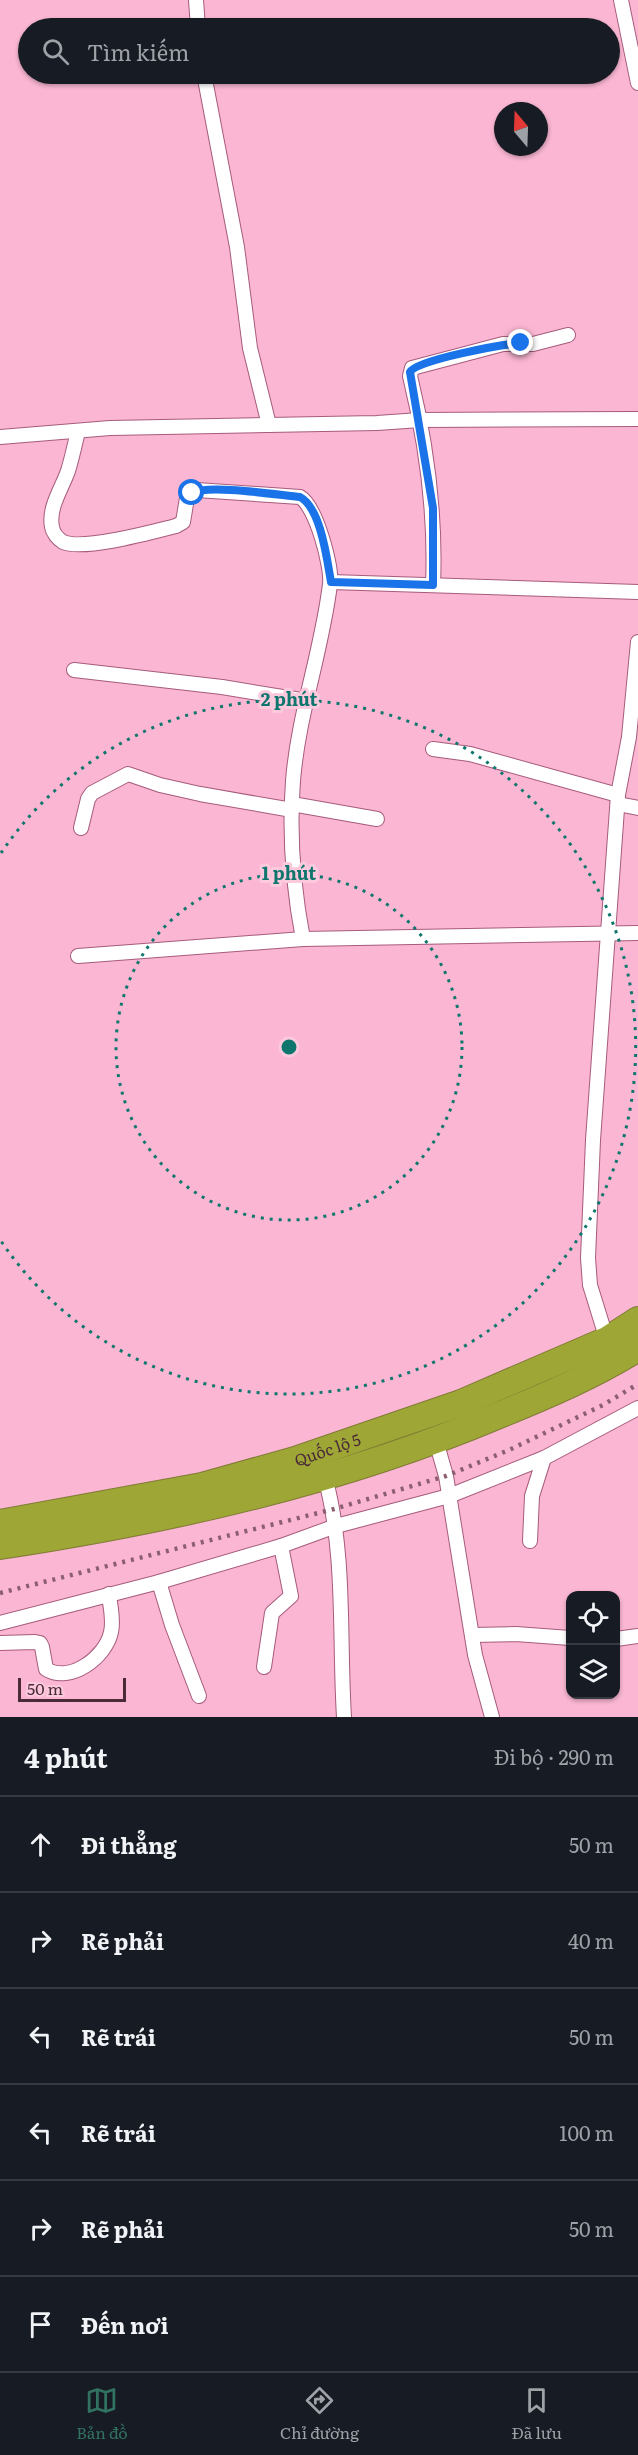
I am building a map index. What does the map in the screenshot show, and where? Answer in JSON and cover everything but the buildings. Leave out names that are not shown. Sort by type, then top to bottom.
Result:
[{"type":"highway","name":"Quốc lộ 5","points":[[0,1523],[202,1486],[295,1460],[461,1403],[607,1340],[638,1320]]},
{"type":"highway","name":"Quốc lộ 5","points":[[0,1546],[152,1520],[229,1503],[325,1477],[436,1441],[525,1404],[620,1359],[638,1348]]},
{"type":"street","points":[[196,0],[197,18]]},
{"type":"street","points":[[621,0],[638,82]]},
{"type":"street","points":[[206,84],[237,247],[250,348],[269,425]]},
{"type":"street","points":[[433,585],[433,508],[420,420],[410,376],[412,368],[503,344],[533,344],[568,335]]},
{"type":"street","points":[[0,438],[78,431],[420,420],[638,419]]},
{"type":"street","points":[[78,431],[53,512],[52,526],[55,535],[63,542],[120,540],[176,526],[183,522],[187,498],[197,490],[300,497],[306,500],[316,521],[331,582],[298,746],[292,807],[291,859],[303,939]]},
{"type":"street","points":[[331,582],[638,592]]},
{"type":"street","points":[[607,1340],[590,1285],[588,1258],[593,1140],[618,799],[629,738],[638,642]]},
{"type":"street","points":[[74,670],[212,685],[307,701]]},
{"type":"street","points":[[433,749],[470,754],[618,799],[638,808]]},
{"type":"street","points":[[81,828],[88,799],[92,793],[128,774],[190,792],[377,819]]},
{"type":"street","points":[[78,956],[303,939],[638,933]]},
{"type":"street","points":[[0,1623],[159,1582],[281,1546],[336,1526],[449,1496],[544,1458],[638,1408]]},
{"type":"street","points":[[436,1441],[446,1476],[475,1655],[492,1717]]},
{"type":"street","points":[[530,1541],[532,1496],[544,1458]]},
{"type":"street","points":[[325,1477],[336,1526],[342,1621],[344,1717]]},
{"type":"street","points":[[264,1667],[272,1612],[291,1596],[281,1546]]},
{"type":"street","points":[[159,1582],[172,1625],[199,1696]]},
{"type":"street","points":[[0,1643],[35,1641],[40,1643],[46,1669],[68,1673],[79,1669],[104,1649],[111,1633],[109,1594]]},
{"type":"street","points":[[472,1635],[516,1634],[566,1638]]},
{"type":"street","points":[[620,1638],[638,1636]]},
{"type":"railway","points":[[0,1593],[334,1509],[446,1476],[509,1450],[603,1405],[638,1384]]},
{"type":"route","points":[[192,493],[197,490],[216,490],[300,497],[306,500],[316,521],[331,582],[433,585],[435,542],[433,508],[428,465],[410,372],[416,366],[460,354],[503,344],[521,343]]}]
